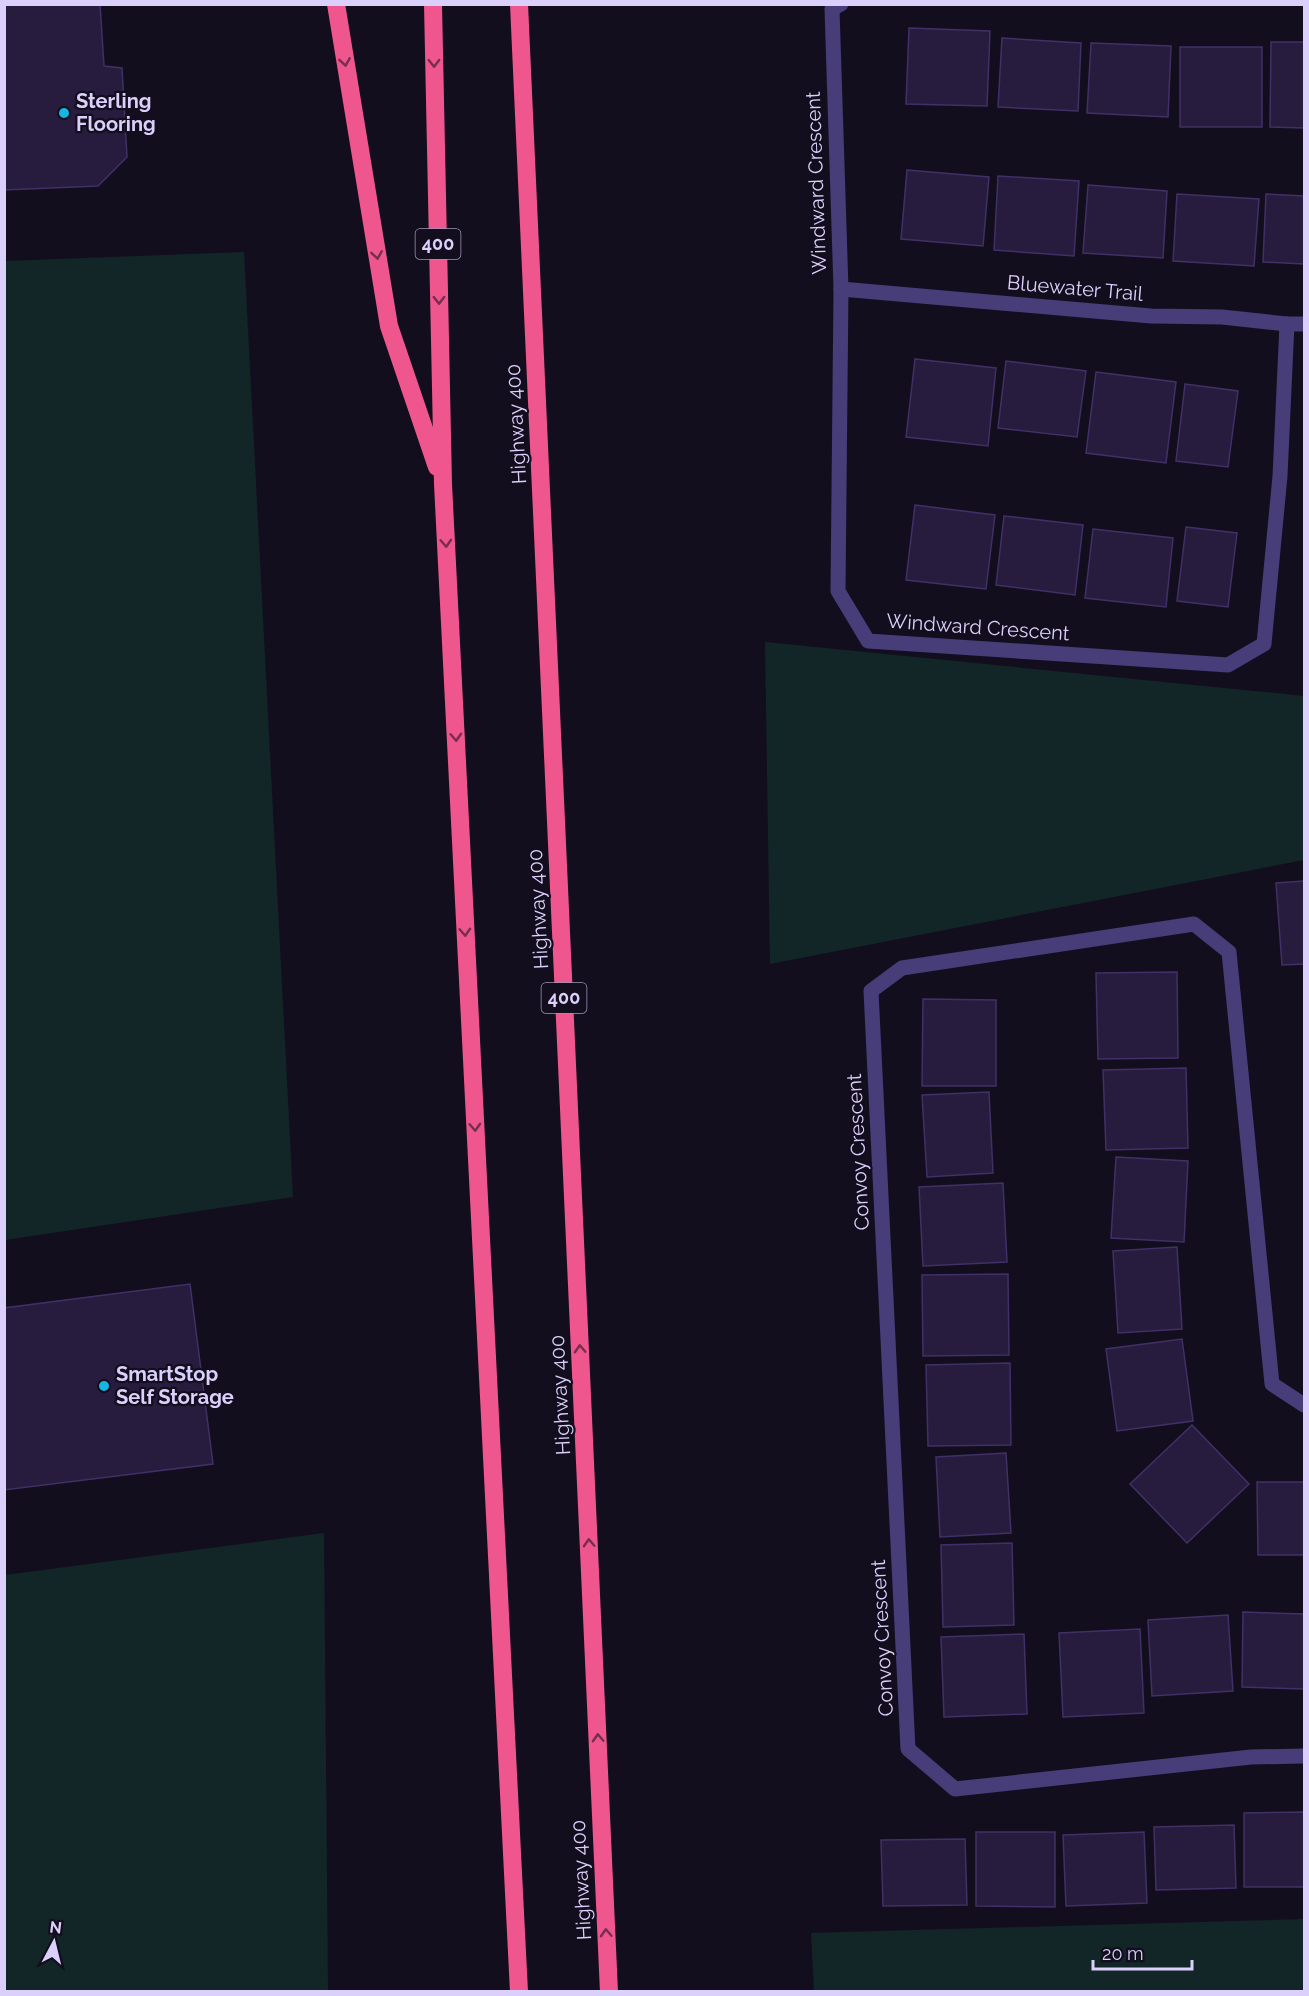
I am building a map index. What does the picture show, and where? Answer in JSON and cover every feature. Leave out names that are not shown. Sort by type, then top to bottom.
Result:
[{"type":"highway","points":[[336,4],[389,326],[443,484]]},
{"type":"highway","name":"400","points":[[433,4],[443,484],[519,1992]]},
{"type":"highway","name":"Highway 400","points":[[519,4],[609,1992]]},
{"type":"street","name":"Windward Crescent","points":[[841,4],[832,9],[841,289],[838,591],[868,641],[1228,665],[1264,644],[1280,476],[1287,324]]},
{"type":"street","name":"Bluewater Trail","points":[[841,289],[1151,316],[1222,317],[1305,324]]},
{"type":"street","name":"Convoy Crescent","points":[[1305,1405],[1272,1384],[1229,952],[1194,924],[902,968],[871,991],[908,1749],[955,1789],[1251,1757],[1305,1756]]},
{"type":"green space","points":[[244,252],[293,1197],[5,1240],[5,261]]},
{"type":"green space","points":[[765,642],[1304,696],[1304,860],[770,964]]},
{"type":"green space","points":[[324,1533],[328,1991],[5,1991],[5,1575]]},
{"type":"green space","points":[[1304,1919],[1304,1991],[814,1991],[811,1933]]},
{"type":"building","name":"Sterling Flooring","points":[[4,4],[100,4],[104,66],[122,68],[127,157],[98,186],[4,190]]},
{"type":"building","points":[[909,28],[990,31],[987,106],[906,104]]},
{"type":"building","points":[[1002,38],[1081,43],[1078,111],[998,107]]},
{"type":"building","points":[[1271,42],[1304,42],[1304,128],[1270,127]]},
{"type":"building","points":[[1091,43],[1171,46],[1168,117],[1087,113]]},
{"type":"building","points":[[1180,47],[1262,47],[1262,127],[1180,127]]},
{"type":"building","points":[[907,170],[989,177],[983,246],[901,239]]},
{"type":"building","points":[[998,176],[1079,181],[1074,256],[994,250]]},
{"type":"building","points":[[1088,185],[1167,191],[1163,258],[1083,253]]},
{"type":"building","points":[[1177,194],[1259,199],[1254,266],[1173,261]]},
{"type":"building","points":[[1266,194],[1304,196],[1304,264],[1263,262]]},
{"type":"building","points":[[915,359],[996,368],[988,446],[906,437]]},
{"type":"building","points":[[1006,361],[1086,371],[1077,437],[998,428]]},
{"type":"building","points":[[1096,372],[1176,382],[1166,463],[1086,453]]},
{"type":"building","points":[[1185,384],[1238,391],[1228,467],[1176,461]]},
{"type":"building","points":[[915,505],[995,515],[986,589],[906,580]]},
{"type":"building","points":[[1004,516],[1083,525],[1075,595],[996,585]]},
{"type":"building","points":[[1186,527],[1237,533],[1228,607],[1177,601]]},
{"type":"building","points":[[1093,529],[1173,538],[1166,607],[1085,598]]},
{"type":"building","points":[[1304,881],[1304,964],[1282,965],[1276,883]]},
{"type":"building","points":[[1177,972],[1178,1058],[1098,1059],[1096,973]]},
{"type":"building","points":[[923,999],[996,1000],[996,1086],[922,1086]]},
{"type":"building","points":[[1186,1068],[1188,1148],[1106,1150],[1103,1070]]},
{"type":"building","points":[[989,1092],[993,1173],[927,1177],[922,1095]]},
{"type":"building","points":[[1116,1157],[1188,1161],[1184,1242],[1111,1238]]},
{"type":"building","points":[[1003,1183],[1007,1262],[923,1266],[919,1187]]},
{"type":"building","points":[[1177,1247],[1182,1329],[1118,1333],[1113,1251]]},
{"type":"building","points":[[1008,1274],[1009,1355],[923,1356],[922,1275]]},
{"type":"building","name":"SmartStop Self Storage","points":[[190,1284],[213,1464],[4,1490],[4,1308]]},
{"type":"building","points":[[1182,1339],[1193,1421],[1117,1431],[1106,1349]]},
{"type":"building","points":[[1010,1363],[1011,1445],[928,1446],[926,1365]]},
{"type":"building","points":[[1192,1425],[1249,1484],[1187,1543],[1130,1484]]},
{"type":"building","points":[[1006,1453],[1011,1533],[940,1537],[936,1457]]},
{"type":"building","points":[[1257,1482],[1304,1482],[1304,1555],[1258,1555]]},
{"type":"building","points":[[1012,1543],[1014,1625],[943,1627],[941,1545]]},
{"type":"building","points":[[1243,1612],[1304,1614],[1304,1689],[1242,1687]]},
{"type":"building","points":[[1228,1615],[1233,1691],[1152,1696],[1148,1620]]},
{"type":"building","points":[[1140,1629],[1144,1713],[1063,1717],[1059,1633]]},
{"type":"building","points":[[1024,1634],[1027,1714],[944,1717],[941,1637]]},
{"type":"building","points":[[1304,1812],[1304,1887],[1244,1887],[1244,1813]]},
{"type":"building","points":[[1234,1825],[1236,1888],[1156,1890],[1154,1827]]},
{"type":"building","points":[[976,1832],[1055,1832],[1055,1907],[976,1906]]},
{"type":"building","points":[[1144,1832],[1147,1903],[1066,1906],[1063,1835]]},
{"type":"building","points":[[965,1839],[967,1905],[883,1906],[881,1840]]},
{"type":"place","name":"Sterling Flooring","points":[[64,113]]},
{"type":"place","name":"SmartStop Self Storage","points":[[104,1386]]}]
